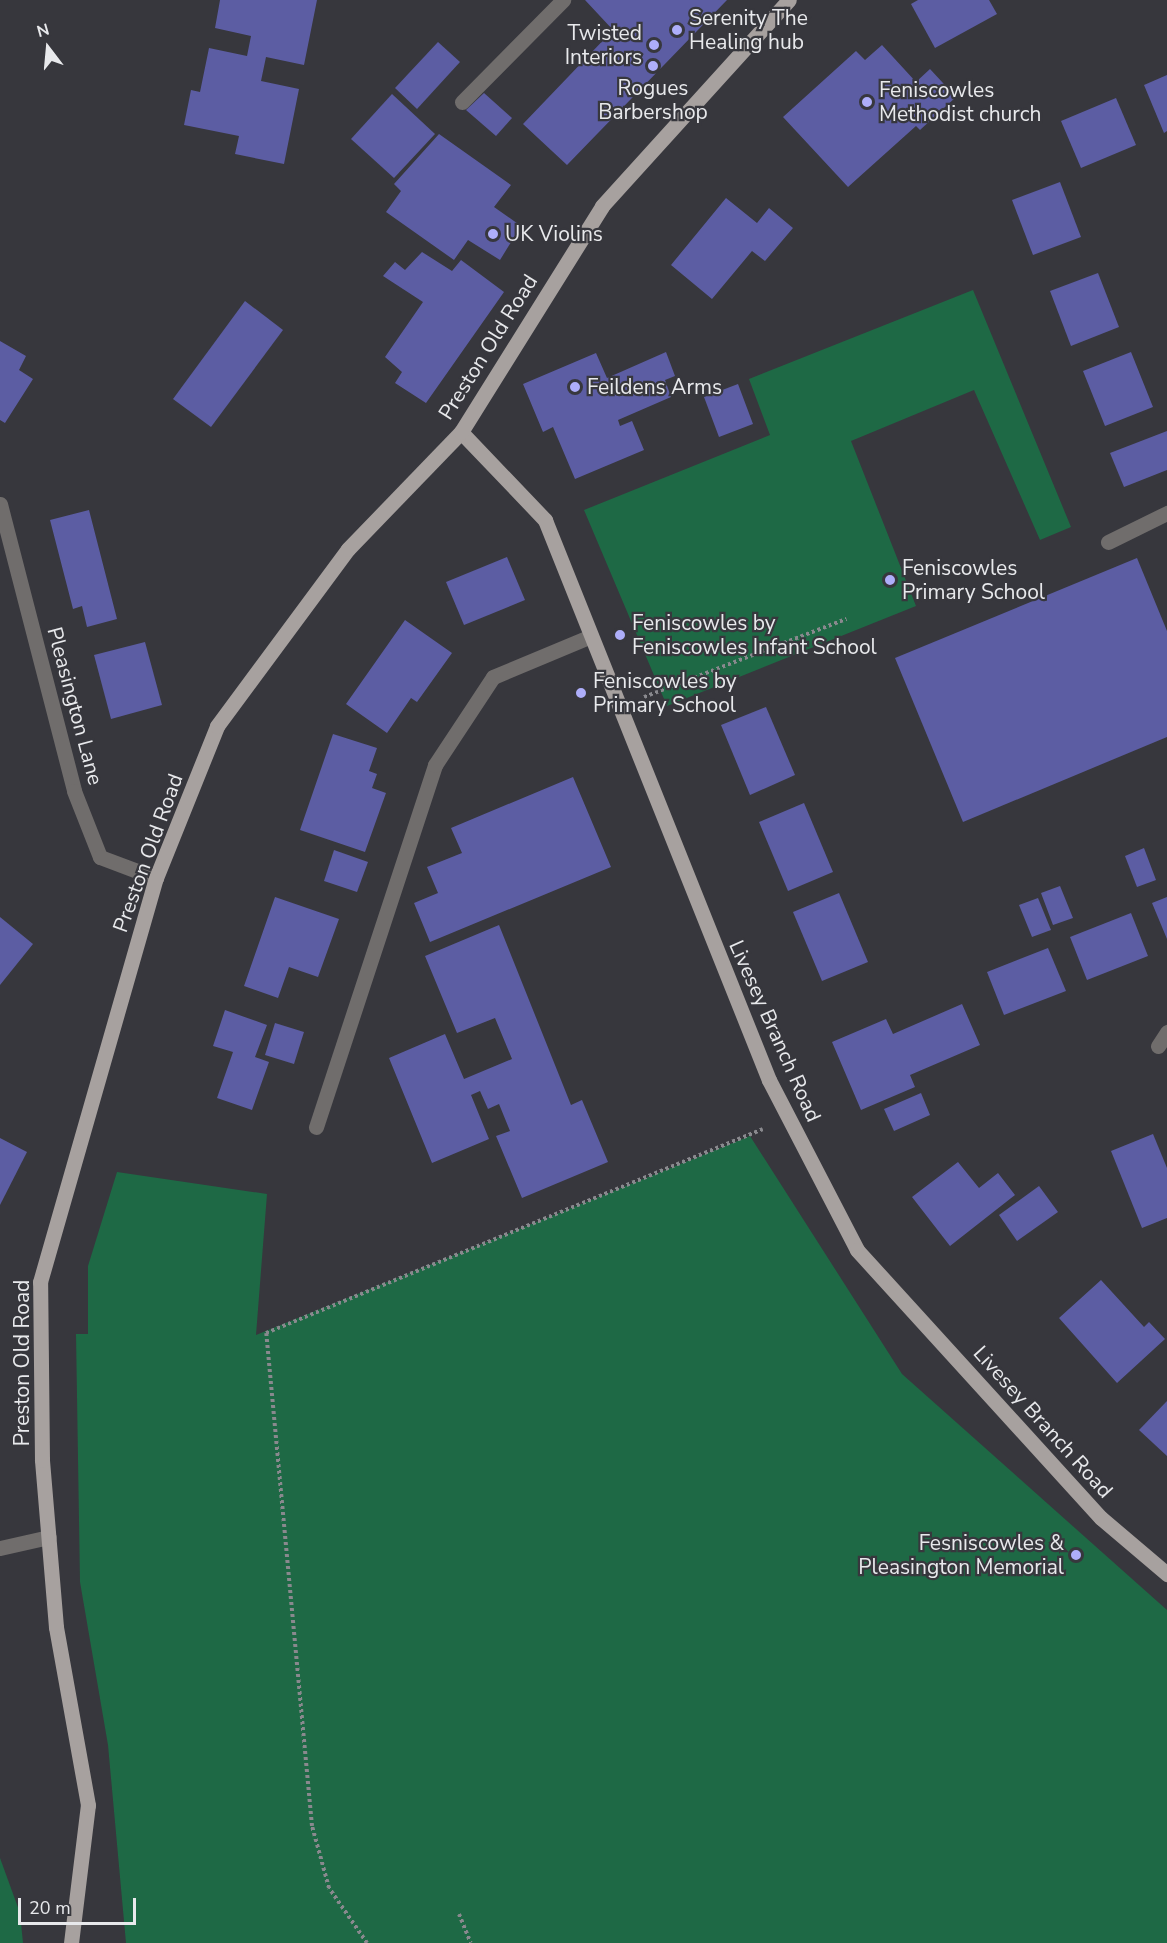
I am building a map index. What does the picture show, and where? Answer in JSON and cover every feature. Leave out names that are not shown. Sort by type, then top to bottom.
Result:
[{"type":"main road","name":"Preston Old Road","points":[[72,1943],[88,1805],[56,1627],[42,1460],[40,1282],[156,878],[218,726],[348,549],[461,432],[602,206],[789,0]]},
{"type":"main road","name":"Livesey Branch Road","points":[[461,432],[545,520],[621,705],[676,852],[789,1119],[857,1250],[1101,1518],[1167,1574]]},
{"type":"street","points":[[462,102],[564,0]]},
{"type":"street","name":"Pleasington Lane","points":[[0,504],[74,791],[100,857],[156,878]]},
{"type":"street","points":[[1108,542],[1167,513]]},
{"type":"street","points":[[316,1126],[435,765],[493,677],[591,636]]},
{"type":"street","points":[[1158,1046],[1167,1032]]},
{"type":"street","points":[[0,1548],[49,1537]]},
{"type":"path","points":[[621,705],[846,619]]},
{"type":"path","points":[[367,1943],[329,1888],[312,1826],[288,1603],[266,1333],[789,1119]]},
{"type":"path","points":[[459,1914],[471,1943]]},
{"type":"green space","points":[[973,290],[1071,527],[1040,540],[974,390],[851,441],[916,606],[667,706],[584,510],[770,435],[749,379]]},
{"type":"green space","points":[[750,1136],[902,1374],[1167,1610],[1167,1943],[126,1943],[108,1745],[80,1582],[76,1334],[88,1334],[88,1266],[117,1172],[267,1194],[256,1335]]},
{"type":"green space","points":[[0,1858],[20,1913],[23,1943],[0,1943]]},
{"type":"building","points":[[220,0],[317,0],[304,65],[266,57],[261,81],[299,89],[284,164],[235,154],[239,136],[184,125],[191,90],[200,92],[209,48],[247,56],[251,36],[215,28]]},
{"type":"building","points":[[585,0],[727,0],[567,165],[523,124],[613,30]]},
{"type":"building","points":[[918,0],[989,0],[997,14],[935,48],[911,4]]},
{"type":"building","points":[[438,42],[460,62],[417,109],[395,88]]},
{"type":"building","points":[[882,45],[916,82],[930,69],[956,97],[920,130],[916,126],[848,187],[783,117],[856,51],[865,60]]},
{"type":"building","points":[[1167,75],[1167,131],[1164,133],[1144,85]]},
{"type":"building","points":[[484,93],[512,118],[496,136],[466,110]]},
{"type":"building","points":[[392,94],[435,134],[394,178],[351,139]]},
{"type":"building","points":[[1116,98],[1136,145],[1081,168],[1061,121]]},
{"type":"building","points":[[439,134],[511,185],[494,207],[521,226],[500,260],[468,240],[454,260],[386,212],[401,191],[394,184]]},
{"type":"building","points":[[1060,182],[1081,237],[1033,255],[1012,200]]},
{"type":"building","points":[[726,198],[757,223],[769,208],[793,228],[765,261],[752,251],[712,299],[671,265]]},
{"type":"building","points":[[422,252],[452,271],[461,260],[504,292],[426,403],[395,383],[402,372],[385,357],[423,302],[383,276],[395,262],[405,270]]},
{"type":"building","points":[[1098,273],[1119,327],[1071,346],[1050,291]]},
{"type":"building","points":[[245,301],[283,330],[211,427],[173,399]]},
{"type":"building","points":[[0,341],[26,356],[19,370],[33,379],[5,423],[0,420]]},
{"type":"building","points":[[666,352],[675,376],[665,380],[671,397],[618,420],[620,426],[632,421],[644,450],[575,479],[553,427],[543,432],[523,384],[596,353],[607,378]]},
{"type":"building","points":[[1131,352],[1153,407],[1105,426],[1083,371]]},
{"type":"building","points":[[738,384],[753,424],[719,437],[704,397]]},
{"type":"building","points":[[1167,431],[1167,470],[1124,487],[1110,453]]},
{"type":"building","points":[[89,510],[117,619],[87,627],[82,606],[73,609],[50,520]]},
{"type":"building","points":[[507,557],[525,600],[464,625],[446,582]]},
{"type":"building","points":[[1137,558],[1167,631],[1167,737],[963,822],[895,658]]},
{"type":"building","points":[[405,620],[452,653],[417,702],[411,698],[387,733],[346,704]]},
{"type":"building","points":[[145,642],[162,705],[111,719],[94,655]]},
{"type":"building","points":[[766,707],[795,775],[750,795],[721,725]]},
{"type":"building","points":[[333,734],[377,748],[369,771],[377,774],[372,788],[386,793],[365,852],[300,830]]},
{"type":"building","points":[[573,777],[611,867],[430,942],[414,903],[438,893],[427,867],[462,853],[451,828]]},
{"type":"building","points":[[804,803],[833,872],[788,891],[759,822]]},
{"type":"building","points":[[1144,848],[1156,880],[1137,887],[1125,856]]},
{"type":"building","points":[[334,850],[368,862],[357,892],[324,881]]},
{"type":"building","points":[[1060,886],[1073,918],[1053,925],[1041,893]]},
{"type":"building","points":[[839,893],[868,962],[822,981],[793,912]]},
{"type":"building","points":[[275,897],[339,919],[318,977],[289,967],[278,998],[244,986]]},
{"type":"building","points":[[1167,897],[1167,939],[1152,903]]},
{"type":"building","points":[[1038,898],[1051,930],[1032,937],[1019,905]]},
{"type":"building","points":[[1131,913],[1148,956],[1087,980],[1070,937]]},
{"type":"building","points":[[0,917],[33,944],[0,985]]},
{"type":"building","points":[[499,925],[571,1105],[582,1100],[608,1162],[522,1198],[496,1136],[510,1131],[499,1104],[488,1109],[480,1091],[471,1095],[489,1139],[432,1163],[389,1058],[445,1034],[464,1079],[512,1059],[495,1018],[457,1033],[425,956]]},
{"type":"building","points":[[1048,948],[1066,991],[1004,1015],[987,972]]},
{"type":"building","points":[[962,1004],[980,1045],[910,1075],[915,1087],[861,1110],[832,1042],[886,1019],[893,1034]]},
{"type":"building","points":[[225,1010],[267,1025],[255,1057],[269,1062],[252,1110],[217,1098],[233,1052],[213,1046]]},
{"type":"building","points":[[275,1023],[304,1032],[294,1064],[265,1055]]},
{"type":"building","points":[[921,1093],[930,1115],[894,1131],[884,1109]]},
{"type":"building","points":[[1153,1134],[1167,1168],[1167,1218],[1142,1228],[1111,1151]]},
{"type":"building","points":[[0,1138],[27,1152],[0,1205]]},
{"type":"building","points":[[958,1162],[979,1188],[998,1173],[1015,1195],[950,1246],[912,1197]]},
{"type":"building","points":[[1039,1186],[1058,1212],[1017,1241],[999,1215]]},
{"type":"building","points":[[1101,1280],[1144,1327],[1149,1322],[1165,1339],[1117,1383],[1059,1318]]},
{"type":"building","points":[[1167,1401],[1167,1456],[1139,1430]]},
{"type":"place","name":"Serenity The Healing hub","points":[[677,30]]},
{"type":"place","name":"Twisted Interiors","points":[[654,45]]},
{"type":"place","name":"Rogues Barbershop","points":[[653,66]]},
{"type":"place","name":"Feniscowles Methodist church","points":[[867,102]]},
{"type":"place","name":"UK Violins","points":[[493,234]]},
{"type":"place","name":"Feildens Arms","points":[[575,387]]},
{"type":"place","name":"Feniscowles Primary School","points":[[890,580]]},
{"type":"place","name":"Feniscowles by Feniscowles Infant School","points":[[620,635]]},
{"type":"place","name":"Feniscowles by Primary School","points":[[581,693]]},
{"type":"place","name":"Fesniscowles & Pleasington Memorial","points":[[1076,1555]]}]
